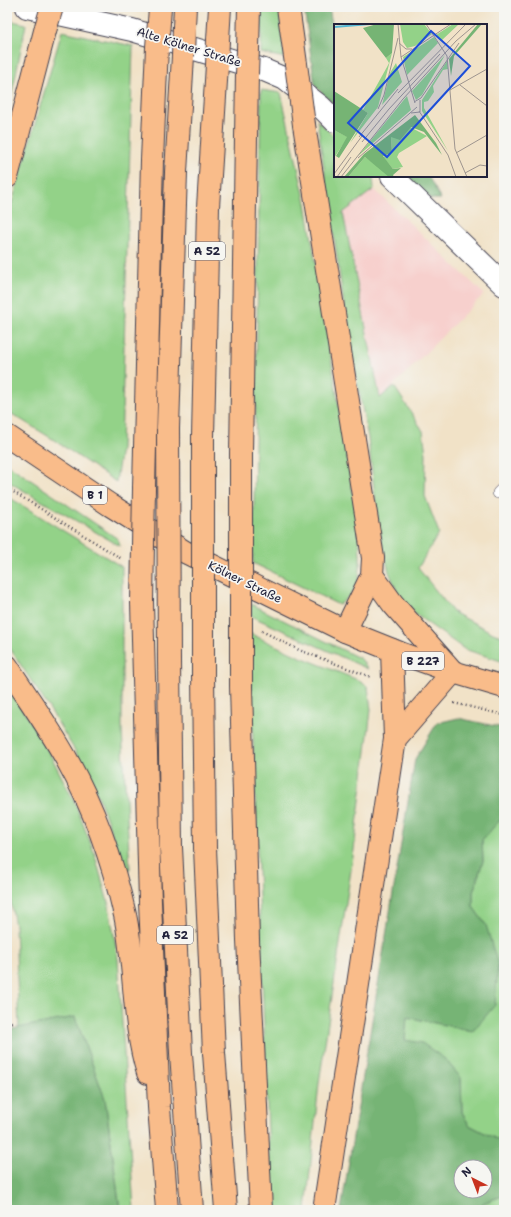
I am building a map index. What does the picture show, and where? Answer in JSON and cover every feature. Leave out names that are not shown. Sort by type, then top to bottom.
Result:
[{"type":"main road","name":"A 52","points":[[220,7],[208,206],[202,437],[203,674],[205,848],[214,1053],[226,1210]]},
{"type":"main road","points":[[249,7],[241,454],[241,686],[248,940],[261,1210]]},
{"type":"main road","points":[[288,7],[304,125],[373,558],[372,575],[345,632]]},
{"type":"main road","points":[[159,14],[152,160],[142,602],[150,902],[159,1107],[167,1210]]},
{"type":"main road","points":[[7,177],[49,17]]},
{"type":"main road","name":"A 52","points":[[185,17],[176,172],[168,429],[168,660],[171,854],[181,1053],[192,1210]]},
{"type":"main road","name":"Kölner Straße","points":[[7,436],[110,505],[185,552],[345,632],[453,672],[504,687]]},
{"type":"main road","points":[[372,575],[393,604],[453,672],[395,739]]},
{"type":"main road","points":[[324,1210],[395,739],[392,650]]},
{"type":"main road","points":[[7,666],[67,759],[83,791],[107,854],[120,894],[129,941],[133,965],[139,1038],[146,1067],[159,1107]]},
{"type":"street","name":"Alte Kölner Straße","points":[[27,7],[132,30],[264,70],[285,78],[334,119]]},
{"type":"street","points":[[393,177],[504,285]]},
{"type":"path","points":[[7,1023],[12,1022]]},
{"type":"shaded area","points":[[335,177],[356,177],[374,189],[484,294],[381,398]]},
{"type":"green space","points":[[262,7],[279,7],[285,58],[261,53]]},
{"type":"green space","points":[[304,7],[329,7],[334,35],[334,105],[315,86]]},
{"type":"green space","points":[[7,20],[26,24],[7,118]]},
{"type":"green space","points":[[62,31],[133,46],[121,448],[116,482],[51,438],[7,411],[7,220]]},
{"type":"green space","points":[[261,90],[281,93],[306,203],[359,531],[360,563],[358,581],[355,588],[339,605],[253,563]]},
{"type":"green space","points":[[317,120],[334,136],[334,177],[373,177],[374,189],[343,213],[380,398],[394,386],[423,431],[426,454],[425,496],[439,533],[418,568],[453,612],[493,633],[504,637],[504,662],[464,649],[415,614],[397,591],[389,572],[379,530],[368,438],[349,339]]},
{"type":"green space","points":[[408,177],[429,177],[441,199],[431,199]]},
{"type":"green space","points":[[7,464],[118,539],[120,546],[7,481]]},
{"type":"green space","points":[[7,496],[122,567],[122,730],[130,869],[125,870],[99,798],[77,754],[7,644]]},
{"type":"green space","points":[[251,604],[361,659],[368,669],[251,616]]},
{"type":"green space","points":[[249,633],[298,656],[358,680],[368,687],[371,710],[354,850],[319,1083],[306,1210],[271,1210]]},
{"type":"green space","points":[[7,688],[27,716],[52,758],[74,801],[94,852],[109,906],[118,959],[134,1210],[120,1210],[105,1099],[75,1017],[19,1029],[15,926],[7,880]]},
{"type":"green space","points":[[458,718],[504,728],[504,819],[501,819],[482,840],[483,861],[473,892],[473,907],[486,925],[498,965],[495,1005],[473,1031],[407,1017],[405,1040],[422,1043],[445,1059],[461,1078],[462,1112],[469,1125],[504,1143],[504,1193],[502,1196],[483,1203],[480,1210],[341,1210],[415,759],[437,723]]},
{"type":"green space","points":[[501,819],[504,819],[504,1143],[469,1125],[462,1112],[461,1078],[405,1040],[407,1017],[473,1031],[486,925],[473,907],[473,892],[483,861],[482,840]]},
{"type":"green space","points":[[75,1017],[105,1099],[120,1210],[7,1210],[7,1030]]},
{"type":"green space","points":[[504,1193],[504,1210],[480,1210],[483,1203],[502,1196]]}]
